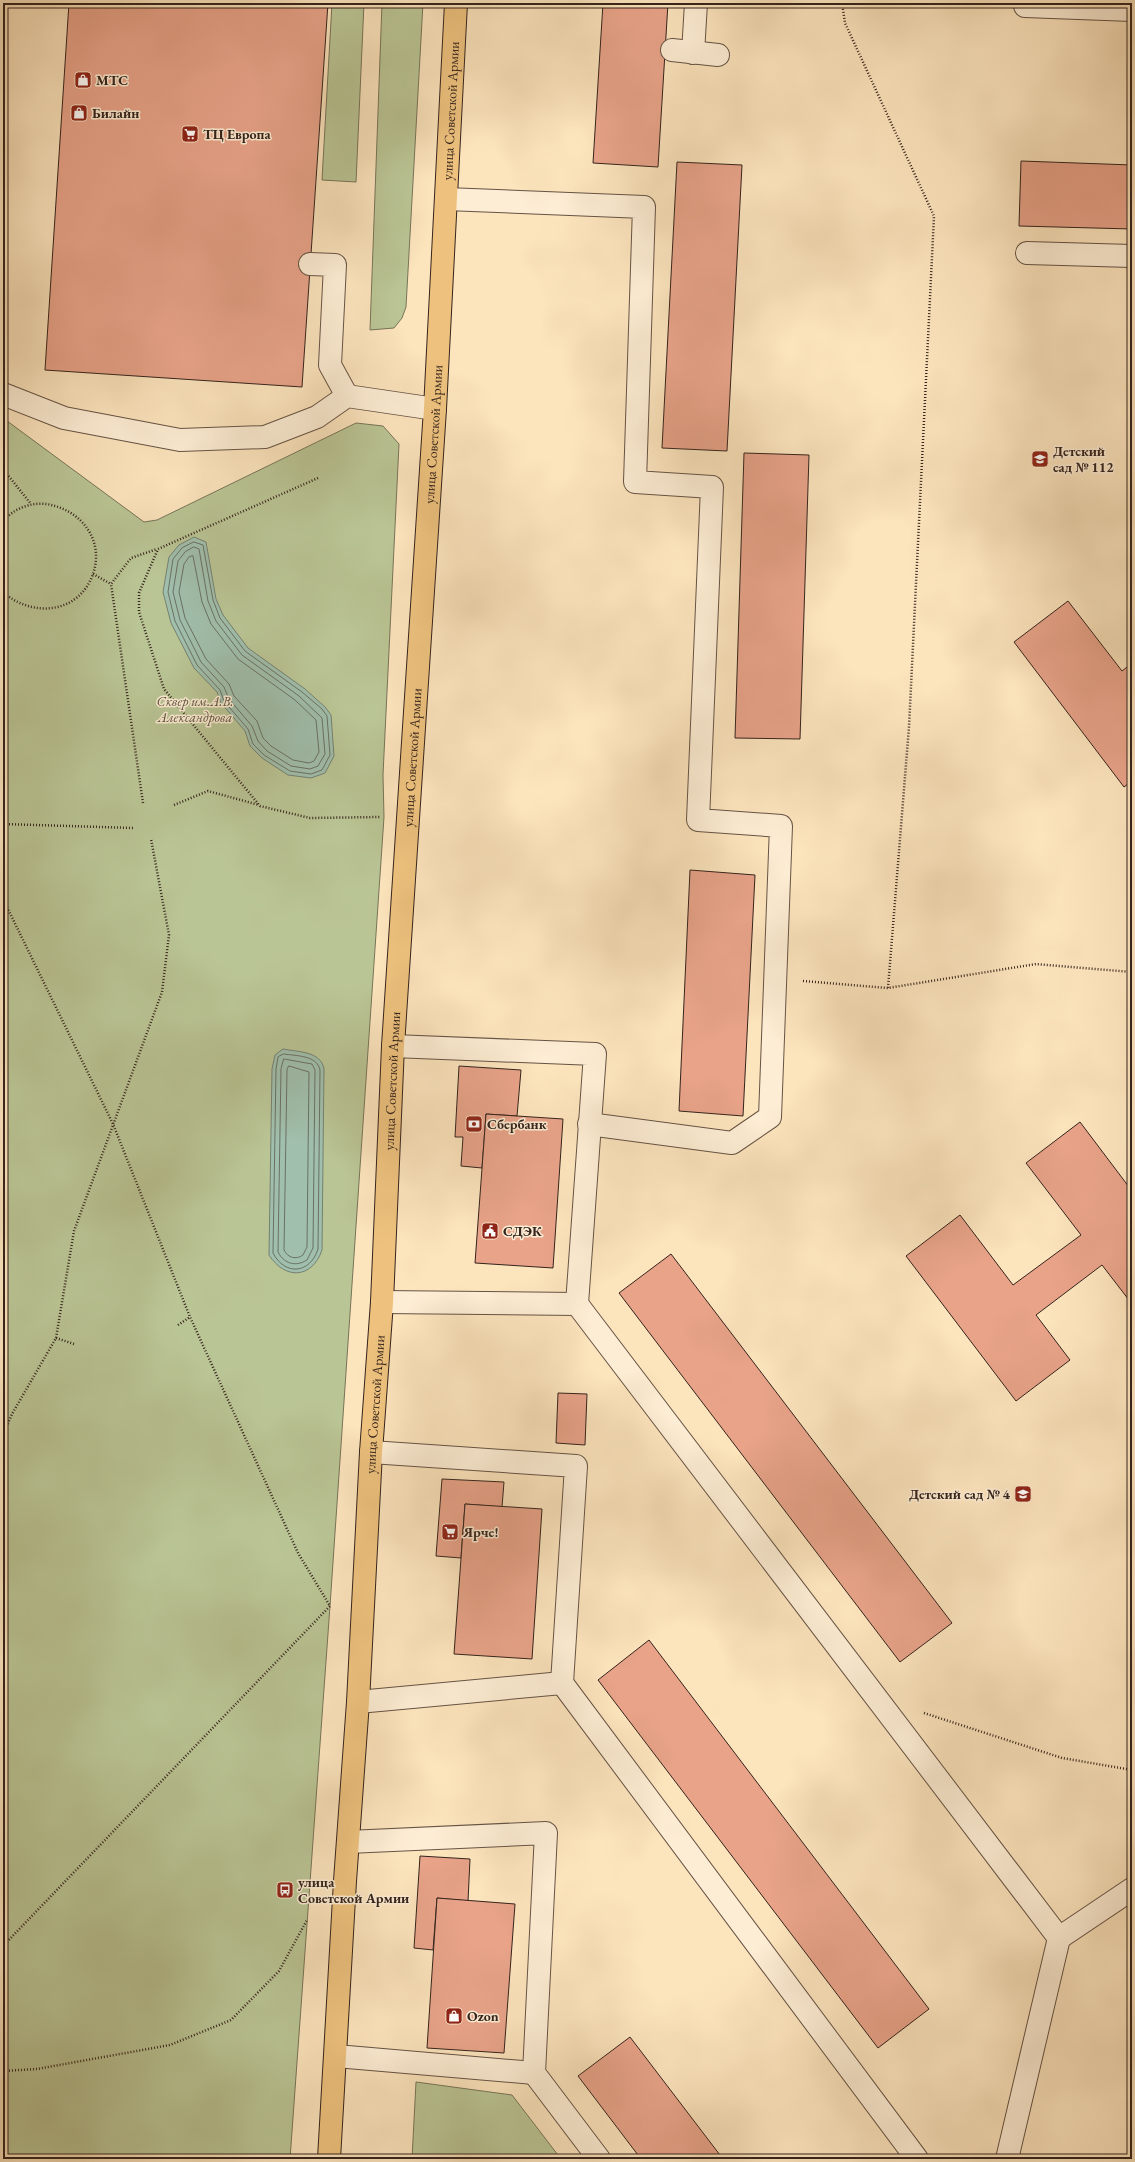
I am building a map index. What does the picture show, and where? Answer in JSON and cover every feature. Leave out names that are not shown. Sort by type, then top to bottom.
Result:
[{"type":"main road","name":"улица Советской Армии","points":[[329,2159],[358,1702],[371,1452],[382,1302],[393,1046],[435,409],[456,3]]},
{"type":"lane","points":[[693,52],[696,3]]},
{"type":"lane","points":[[1025,6],[1132,10]]},
{"type":"lane","points":[[672,50],[718,55]]},
{"type":"lane","points":[[446,199],[644,207],[635,482],[712,487],[698,820],[781,826],[774,978],[770,1117],[732,1143],[590,1124]]},
{"type":"lane","points":[[1027,253],[1132,256]]},
{"type":"lane","points":[[310,264],[335,265],[330,365],[347,396]]},
{"type":"lane","points":[[3,394],[64,418],[180,440],[265,438],[316,417],[347,396],[435,409]]},
{"type":"lane","points":[[393,1046],[595,1054],[577,1304],[1059,1938]]},
{"type":"lane","points":[[382,1302],[577,1304]]},
{"type":"lane","points":[[371,1452],[576,1466],[562,1683],[917,2159]]},
{"type":"lane","points":[[358,1702],[562,1683]]},
{"type":"lane","points":[[348,1842],[546,1833],[534,2073],[599,2159]]},
{"type":"lane","points":[[1007,2159],[1059,1938],[1132,1889]]},
{"type":"lane","points":[[336,2056],[534,2073]]},
{"type":"path","points":[[842,3],[845,23],[934,216],[909,727],[888,988]]},
{"type":"path","points":[[3,469],[31,504]]},
{"type":"path","points":[[142,803],[111,584],[131,558],[158,549],[318,478]]},
{"type":"path","points":[[3,522],[21,508],[31,504],[60,506],[77,515],[90,531],[96,552],[93,574],[81,594],[63,606],[41,610],[20,605],[3,592]]},
{"type":"path","points":[[158,549],[139,593],[139,612],[164,689],[260,806]]},
{"type":"path","points":[[93,574],[111,584]]},
{"type":"path","points":[[174,805],[208,791],[310,818],[384,816]]},
{"type":"path","points":[[3,824],[134,828]]},
{"type":"path","points":[[3,1435],[12,1414],[56,1338],[74,1231],[162,992],[169,935],[151,839]]},
{"type":"path","points":[[3,899],[113,1124],[190,1317],[298,1553],[330,1606],[3,1946]]},
{"type":"path","points":[[774,978],[888,988],[1036,964],[1132,972]]},
{"type":"path","points":[[178,1325],[190,1317]]},
{"type":"path","points":[[56,1338],[74,1344]]},
{"type":"path","points":[[920,1711],[1062,1758],[1132,1770]]},
{"type":"path","points":[[3,2072],[37,2069],[170,2045],[232,2020],[279,1971],[307,1920]]},
{"type":"green space","points":[[332,3],[364,3],[356,182],[322,180]]},
{"type":"green space","points":[[382,3],[423,3],[406,307],[402,318],[394,328],[370,330]]},
{"type":"green space","name":"Сквер им.А.В. Александрова","points":[[3,418],[144,522],[157,520],[356,423],[383,426],[399,444],[383,775],[384,817],[330,1606],[290,2159],[3,2159]]},
{"type":"green space","points":[[416,2082],[512,2095],[561,2159],[412,2159]]},
{"type":"water","points":[[194,537],[206,542],[216,599],[223,615],[248,648],[305,689],[325,707],[331,715],[334,756],[325,773],[311,778],[288,775],[262,758],[250,746],[245,731],[221,703],[217,692],[194,668],[171,623],[163,592],[169,557],[179,545]]},
{"type":"water","points":[[283,1049],[308,1053],[322,1063],[324,1069],[322,1250],[318,1260],[312,1267],[298,1273],[283,1269],[275,1263],[269,1255],[272,1069],[275,1055]]},
{"type":"building","name":"ТЦ Европа","points":[[69,3],[328,3],[302,387],[45,370]]},
{"type":"building","points":[[603,3],[668,3],[658,167],[593,163]]},
{"type":"building","points":[[1021,161],[1132,165],[1132,229],[1019,226]]},
{"type":"building","points":[[677,162],[742,165],[727,451],[662,448]]},
{"type":"building","points":[[744,453],[809,455],[800,739],[735,738]]},
{"type":"building","points":[[1068,601],[1122,671],[1132,663],[1132,781],[1124,787],[1014,642]]},
{"type":"building","points":[[690,870],[755,875],[743,1116],[679,1111]]},
{"type":"building","points":[[459,1066],[521,1070],[517,1116],[486,1114],[482,1168],[461,1166],[463,1137],[455,1137]]},
{"type":"building","points":[[486,1114],[563,1119],[553,1268],[475,1263]]},
{"type":"building","points":[[1080,1122],[1132,1191],[1132,1304],[1102,1265],[1036,1315],[1070,1360],[1016,1401],[906,1256],[960,1215],[1013,1285],[1081,1235],[1026,1163]]},
{"type":"building","points":[[671,1254],[952,1623],[900,1662],[619,1293]]},
{"type":"building","points":[[558,1393],[587,1394],[585,1445],[556,1443]]},
{"type":"building","name":"Ярче!","points":[[442,1479],[504,1482],[502,1507],[465,1504],[461,1558],[436,1556]]},
{"type":"building","points":[[465,1504],[542,1509],[532,1659],[454,1654]]},
{"type":"building","points":[[649,1640],[929,2009],[878,2048],[598,1680]]},
{"type":"building","points":[[420,1856],[470,1859],[468,1901],[437,1898],[433,1950],[414,1948]]},
{"type":"building","points":[[437,1898],[515,1904],[504,2053],[427,2048]]},
{"type":"building","points":[[630,2037],[723,2159],[641,2159],[578,2076]]},
{"type":"place","name":"МТС","points":[[83,80]]},
{"type":"place","name":"Билайн","points":[[79,113]]},
{"type":"place","name":"ТЦ Европа","points":[[190,134]]},
{"type":"place","name":"Детский сад № 112","points":[[1040,459]]},
{"type":"place","name":"Сбербанк","points":[[474,1124]]},
{"type":"place","name":"СДЭК","points":[[490,1231]]},
{"type":"place","name":"Детский сад № 4","points":[[1023,1494]]},
{"type":"place","name":"Ярче!","points":[[450,1532]]},
{"type":"place","name":"улица Советской Армии","points":[[285,1890]]},
{"type":"place","name":"Ozon","points":[[454,2016]]}]
